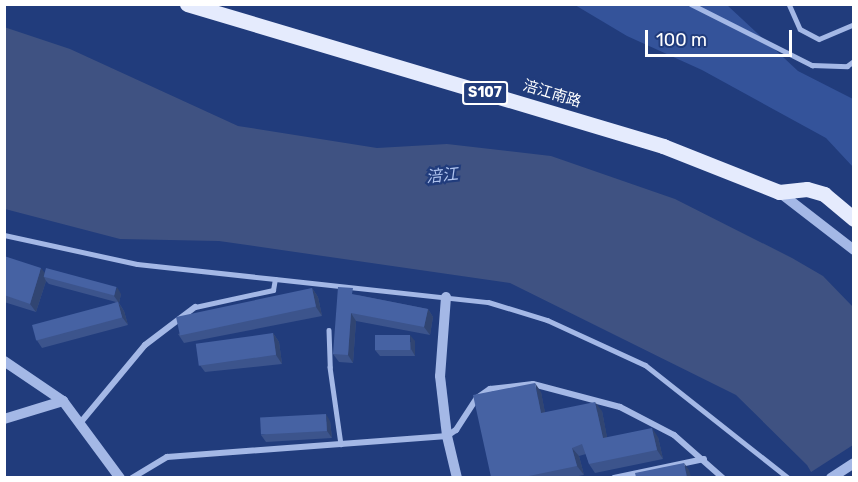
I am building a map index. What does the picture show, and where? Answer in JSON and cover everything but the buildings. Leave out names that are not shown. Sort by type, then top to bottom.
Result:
[{"type":"main road","name":"涪江南路","points":[[187,4],[663,146],[779,192]]},
{"type":"main road","name":"S107","points":[[779,192],[807,189],[824,194],[854,219]]},
{"type":"street","name":"涪江南路","points":[[779,192],[854,250]]},
{"type":"street","points":[[4,235],[136,264],[488,302],[547,320],[645,365],[788,477]]},
{"type":"street","points":[[81,422],[145,345],[195,307],[273,291],[275,279]]},
{"type":"street","points":[[446,297],[440,376],[447,436],[457,477]]},
{"type":"street","points":[[4,361],[63,401],[81,422],[120,477]]},
{"type":"street","points":[[132,477],[167,457],[447,436],[456,430],[477,398],[490,389],[533,384],[620,407],[674,435],[723,477]]},
{"type":"street","points":[[4,418],[63,401]]},
{"type":"street","points":[[614,477],[704,459]]},
{"type":"street","points":[[831,477],[854,463]]},
{"type":"lane","points":[[692,4],[812,65],[847,66],[854,61]]},
{"type":"lane","points":[[789,4],[800,29],[819,39],[854,24]]},
{"type":"lane","points":[[329,330],[330,367],[342,444]]},
{"type":"shaded area","points":[[575,5],[727,5],[798,71],[853,99],[853,167],[826,138],[702,70],[627,36]]},
{"type":"water","name":"涪江","points":[[4,27],[70,49],[238,126],[377,148],[447,144],[551,156],[675,199],[792,258],[823,276],[853,307],[853,477],[814,477],[807,465],[736,395],[510,283],[219,241],[120,239],[5,209]]},
{"type":"pier","points":[[853,445],[853,478],[810,478],[808,474]]}]
